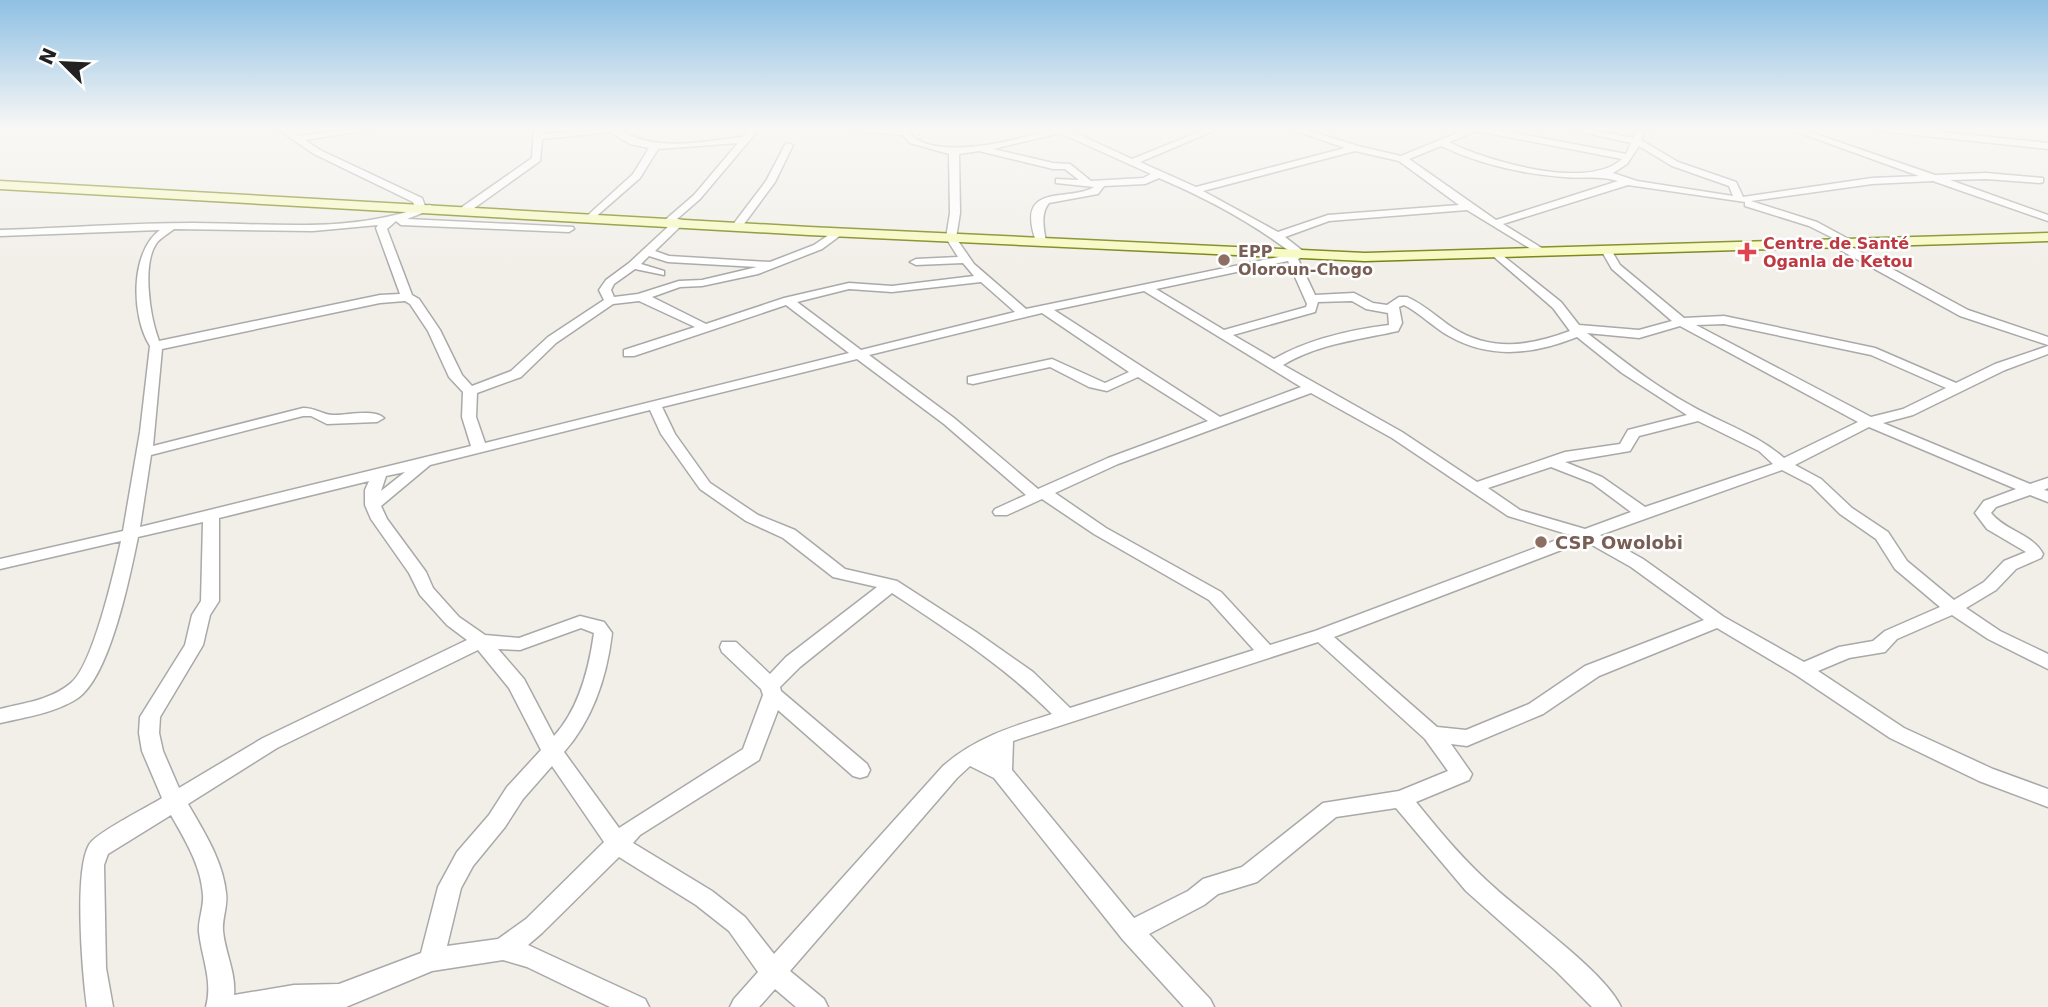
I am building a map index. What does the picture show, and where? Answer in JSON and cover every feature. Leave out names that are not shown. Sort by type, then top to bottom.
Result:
[{"type":"street","points":[[365,175],[418,200],[425,207]]},
{"type":"street","points":[[466,209],[519,175]]},
{"type":"street","points":[[592,217],[635,175]]},
{"type":"street","points":[[610,301],[607,299],[607,286],[648,252],[715,175]]},
{"type":"street","points":[[737,226],[774,175]]},
{"type":"street","points":[[955,175],[951,238],[966,260],[1024,313]]},
{"type":"street","points":[[1041,242],[1037,217],[1045,201],[1054,196],[1100,190],[1080,175]]},
{"type":"street","points":[[1145,181],[1157,175]]},
{"type":"street","points":[[1161,175],[1195,190],[1277,236],[1297,257],[1311,299],[1311,309],[1222,334]]},
{"type":"street","points":[[1195,190],[1252,175]]},
{"type":"street","points":[[1424,175],[1469,207],[1541,252]]},
{"type":"street","points":[[1569,198],[1566,187],[1581,175]]},
{"type":"street","points":[[1609,175],[1629,182],[1740,200],[1813,224],[1851,243]]},
{"type":"street","points":[[1707,175],[1733,184],[1740,200]]},
{"type":"street","points":[[1928,175],[2048,218]]},
{"type":"street","points":[[1740,200],[1764,199],[1834,184],[1986,176],[2040,180]]},
{"type":"street","points":[[1059,181],[1094,184],[1145,181],[1178,183]]},
{"type":"street","points":[[1496,223],[1569,198],[1629,182]]},
{"type":"street","points":[[0,184],[1297,257],[1497,254],[2048,237]]},
{"type":"street","points":[[407,297],[381,228],[425,207]]},
{"type":"street","points":[[1277,236],[1328,218],[1469,207]]},
{"type":"street","points":[[0,233],[170,227],[264,228],[391,221],[455,226],[569,229]]},
{"type":"street","points":[[0,716],[62,701],[80,689],[88,677],[115,604],[133,534],[146,452],[156,346],[143,314],[145,269],[149,247],[170,227]]},
{"type":"street","points":[[470,391],[516,374],[552,340],[610,301],[639,297],[678,284],[726,279],[779,264],[818,247],[840,232]]},
{"type":"street","points":[[1835,243],[1964,313],[2048,341]]},
{"type":"street","points":[[1606,250],[1616,267],[1681,322],[1869,422],[2048,497]]},
{"type":"street","points":[[648,252],[668,259],[779,264]]},
{"type":"street","points":[[1497,254],[1556,305],[1576,330],[1627,370],[1699,416],[1764,449],[1783,465],[1826,489],[1846,511],[1882,536],[1901,565],[1953,608],[1994,635],[2048,662]]},
{"type":"street","points":[[0,564],[379,475],[479,447],[1024,313],[1221,270],[1297,257]]},
{"type":"street","points":[[916,262],[966,260]]},
{"type":"street","points":[[633,265],[660,272]]},
{"type":"street","points":[[629,353],[788,301],[849,286],[892,289],[984,278]]},
{"type":"street","points":[[1145,288],[1312,388],[1397,435],[1514,513],[1587,535],[1656,575],[1718,621],[1803,670],[1897,733],[1986,775],[2048,798]]},
{"type":"street","points":[[156,346],[380,299],[407,297],[415,302],[434,330],[456,377],[470,391],[469,416],[479,447]]},
{"type":"street","points":[[639,297],[657,303],[705,328]]},
{"type":"street","points":[[1311,299],[1354,297],[1370,306],[1394,310]]},
{"type":"street","points":[[1274,365],[1294,352],[1331,339],[1394,328],[1396,303],[1406,300],[1455,335],[1493,347],[1515,350],[1545,346],[1576,330],[1639,334],[1681,322],[1724,320],[1868,350],[1956,388]]},
{"type":"street","points":[[788,301],[810,314],[1040,494],[1215,596],[1266,652]]},
{"type":"street","points":[[1044,309],[1087,342],[1141,371],[1218,422]]},
{"type":"street","points":[[743,1007],[950,772],[968,756],[1003,737],[1321,635],[1643,513],[1783,465],[1869,422],[1908,412],[2000,367],[2048,350]]},
{"type":"street","points":[[974,380],[1052,363],[1107,387],[1141,371]]},
{"type":"street","points":[[1001,512],[1113,461],[1312,388]]},
{"type":"street","points":[[654,405],[675,444],[705,486],[752,518],[789,534],[839,573],[891,585],[1026,677],[1066,716]]},
{"type":"street","points":[[146,452],[303,411],[314,412],[327,420],[377,418]]},
{"type":"street","points":[[1478,487],[1570,455],[1625,448],[1633,433],[1699,416]]},
{"type":"street","points":[[373,505],[430,460]]},
{"type":"street","points":[[1553,462],[1597,480],[1643,513]]},
{"type":"street","points":[[379,475],[373,490],[373,505],[379,519],[417,572],[426,591],[453,621],[481,641],[517,684],[551,749],[618,845],[704,898],[737,924],[773,972],[815,1007]]},
{"type":"street","points":[[1803,670],[1846,652],[1878,647],[1891,635],[1953,608],[1998,581],[2011,565],[2035,554],[2032,548],[1993,526],[1983,513],[1990,504],[2048,483]]},
{"type":"street","points":[[211,516],[211,601],[201,615],[194,645],[149,717],[147,727],[160,773],[204,855],[213,889],[211,932],[225,984],[219,1007]]},
{"type":"street","points":[[503,949],[534,926],[642,822],[752,754],[771,690],[793,662],[891,585]]},
{"type":"street","points":[[1432,734],[1467,738],[1536,709],[1592,671],[1718,621]]},
{"type":"street","points":[[100,1007],[94,968],[93,865],[99,848],[145,822],[173,801],[237,766],[270,743],[481,641],[520,644],[580,622],[598,626],[603,634],[599,666],[573,727],[551,749],[547,761],[515,793],[498,821],[465,859],[450,887],[430,960]]},
{"type":"street","points":[[1131,932],[1196,898],[1211,887],[1249,875],[1331,809],[1401,799],[1462,774],[1432,734],[1321,635]]},
{"type":"street","points":[[729,647],[771,690],[860,770]]},
{"type":"street","points":[[1001,772],[1003,737]]},
{"type":"street","points":[[968,756],[1001,772],[1131,932],[1201,1007]]},
{"type":"street","points":[[1401,799],[1440,849],[1486,895],[1590,985],[1608,1007]]},
{"type":"street","points":[[234,1007],[294,997],[335,1001],[430,960],[503,949],[532,957],[636,1007]]},
{"type":"place","name":"Centre de Santé Oganla de Ketou","points":[[1747,252]]},
{"type":"place","name":"EPP Oloroun-Chogo","points":[[1224,260]]},
{"type":"place","name":"CSP Owolobi","points":[[1541,542]]}]
